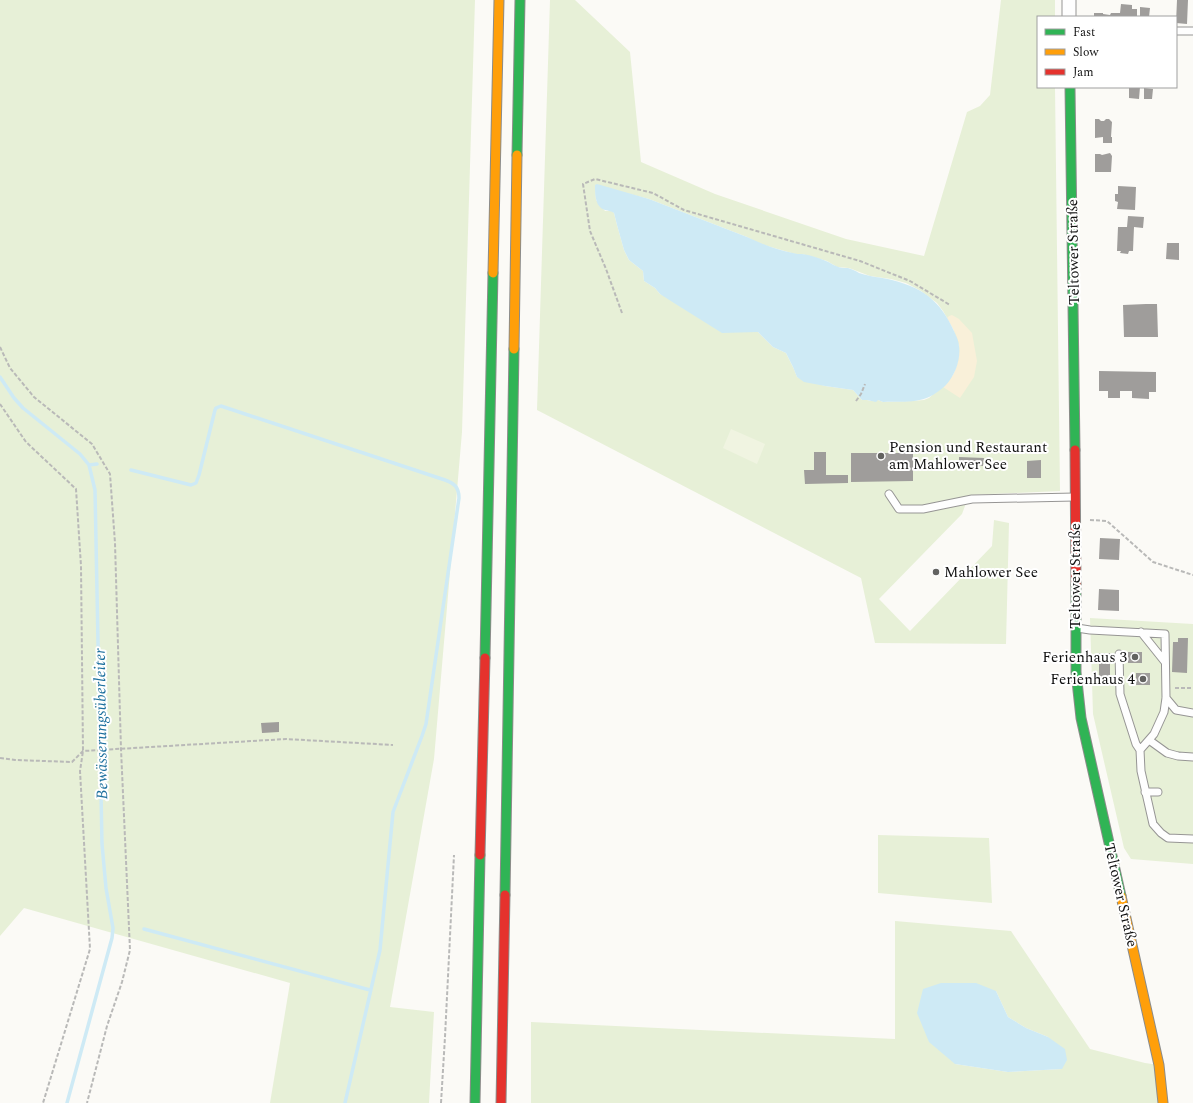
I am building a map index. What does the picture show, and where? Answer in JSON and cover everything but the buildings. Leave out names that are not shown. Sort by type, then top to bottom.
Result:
[{"type":"main road","points":[[475,1103],[499,0]]},
{"type":"main road","points":[[501,1103],[520,0]]},
{"type":"main road","name":"Teltower Straße","points":[[1070,88],[1074,337],[1076,672],[1081,718],[1159,1065],[1163,1103]]},
{"type":"street","points":[[1068,0],[1069,16]]},
{"type":"lane","points":[[1177,31],[1193,31]]},
{"type":"lane","points":[[890,494],[899,509],[923,509],[972,499],[1075,497]]},
{"type":"lane","points":[[1075,627],[1090,630],[1165,634],[1166,698],[1164,712],[1154,734],[1140,750]]},
{"type":"lane","points":[[1141,632],[1165,662]]},
{"type":"lane","points":[[1119,654],[1120,694],[1136,744],[1140,750],[1141,771],[1152,824],[1168,838],[1193,839]]},
{"type":"lane","points":[[1166,698],[1176,710],[1193,713]]},
{"type":"lane","points":[[1149,740],[1167,753],[1178,756],[1193,757]]},
{"type":"lane","points":[[1145,792],[1158,792]]},
{"type":"path","points":[[622,312],[590,231],[583,184],[595,179],[653,193],[684,210],[860,261],[910,281],[950,305]]},
{"type":"path","points":[[0,347],[10,368],[34,397],[92,444],[110,474],[115,543],[121,749],[130,950],[122,982],[107,1026],[87,1103]]},
{"type":"path","points":[[856,401],[865,384]]},
{"type":"path","points":[[0,404],[26,442],[76,489],[81,566],[83,751],[80,771],[90,949],[43,1103]]},
{"type":"path","points":[[1089,520],[1107,521],[1152,562],[1193,575]]},
{"type":"path","points":[[1172,688],[1193,688]]},
{"type":"path","points":[[0,758],[72,762],[83,751],[286,739],[393,745]]},
{"type":"path","points":[[441,1103],[454,855]]},
{"type":"green space","points":[[0,0],[475,0],[462,432],[434,759],[390,1007],[434,1012],[429,1103],[270,1103],[290,983],[24,908],[0,936]]},
{"type":"green space","points":[[550,0],[575,0],[630,52],[641,162],[715,194],[846,239],[924,256],[967,112],[980,106],[990,95],[1001,0],[1055,0],[1055,16],[1037,16],[1037,88],[1055,88],[1060,491],[969,495],[962,514],[879,599],[910,631],[992,546],[994,520],[1009,523],[1006,644],[875,643],[861,578],[537,410]],"holes":[[[595,185],[649,199],[747,237],[760,244],[827,261],[837,267],[849,268],[870,276],[906,283],[921,291],[937,303],[953,328],[959,346],[958,361],[954,375],[929,398],[924,400],[883,402],[878,400],[862,400],[853,390],[825,386],[797,377],[786,353],[773,347],[758,332],[751,332],[660,294],[655,288],[644,281],[643,271],[629,260],[624,250],[614,213],[612,211],[605,211],[596,200]]]},
{"type":"green space","points":[[731,429],[765,444],[757,464],[723,448]]},
{"type":"green space","points":[[1090,618],[1193,624],[1193,864],[1131,859],[1124,848],[1093,714]]},
{"type":"green space","points":[[878,835],[989,838],[992,903],[878,893]]},
{"type":"green space","points":[[895,921],[1011,931],[1090,1049],[1145,1063],[1159,1065],[1163,1103],[531,1103],[531,1022],[895,1039]],"holes":[[[996,991],[1008,1017],[1026,1028],[1048,1037],[1062,1069],[1008,1072],[955,1064]]]},
{"type":"sand","points":[[952,315],[959,319],[972,333],[977,361],[974,377],[960,398],[943,387],[954,373],[959,356],[959,344],[947,318]]},
{"type":"water","points":[[597,184],[649,199],[775,248],[795,254],[811,256],[839,267],[849,268],[859,273],[892,280],[915,288],[924,293],[940,307],[952,326],[959,344],[958,363],[953,376],[945,386],[937,392],[923,399],[909,402],[883,402],[878,400],[876,402],[862,400],[853,390],[804,382],[797,377],[786,353],[773,347],[758,332],[722,333],[660,294],[655,288],[644,281],[643,271],[629,260],[624,250],[614,213],[605,210],[597,203],[595,185]]},
{"type":"water","points":[[941,983],[976,983],[996,991],[1008,1017],[1026,1028],[1048,1037],[1065,1049],[1067,1060],[1062,1069],[1008,1072],[955,1064],[929,1042],[917,1013],[923,989]]},
{"type":"waterway","name":"Bewässerungsüberleiter","points":[[0,377],[14,398],[23,408],[80,454],[89,465],[95,490],[102,844],[106,888],[113,928],[112,938],[67,1103]]},
{"type":"waterway","points":[[131,470],[191,485],[196,483],[215,410],[221,406],[445,480],[457,488],[459,498],[426,724],[393,812],[380,950],[345,1103]]},
{"type":"waterway","points":[[89,465],[97,464]]},
{"type":"waterway","points":[[144,929],[370,990]]},
{"type":"traffic: fast","points":[[517,155],[520,0]]},
{"type":"traffic: fast","points":[[1070,88],[1075,450]]},
{"type":"traffic: fast","points":[[485,658],[493,273]]},
{"type":"traffic: fast","points":[[505,895],[514,349]]},
{"type":"traffic: fast","points":[[1076,585],[1076,672],[1081,718],[1121,896]]},
{"type":"traffic: fast","points":[[475,1103],[480,855]]},
{"type":"traffic: slow","points":[[493,273],[499,0]]},
{"type":"traffic: slow","points":[[514,349],[517,155]]},
{"type":"traffic: slow","points":[[1121,896],[1159,1065],[1163,1103]]},
{"type":"traffic: jam","points":[[1075,450],[1076,585]]},
{"type":"traffic: jam","points":[[480,855],[485,658]]},
{"type":"traffic: jam","points":[[501,1103],[505,895]]},
{"type":"place","name":"Pension und Restaurant am Mahlower See","points":[[881,456]]},
{"type":"place","name":"Mahlower See","points":[[936,572]]},
{"type":"place","name":"Ferienhaus 3","points":[[1135,657]]},
{"type":"place","name":"Ferienhaus 4","points":[[1143,679]]}]
